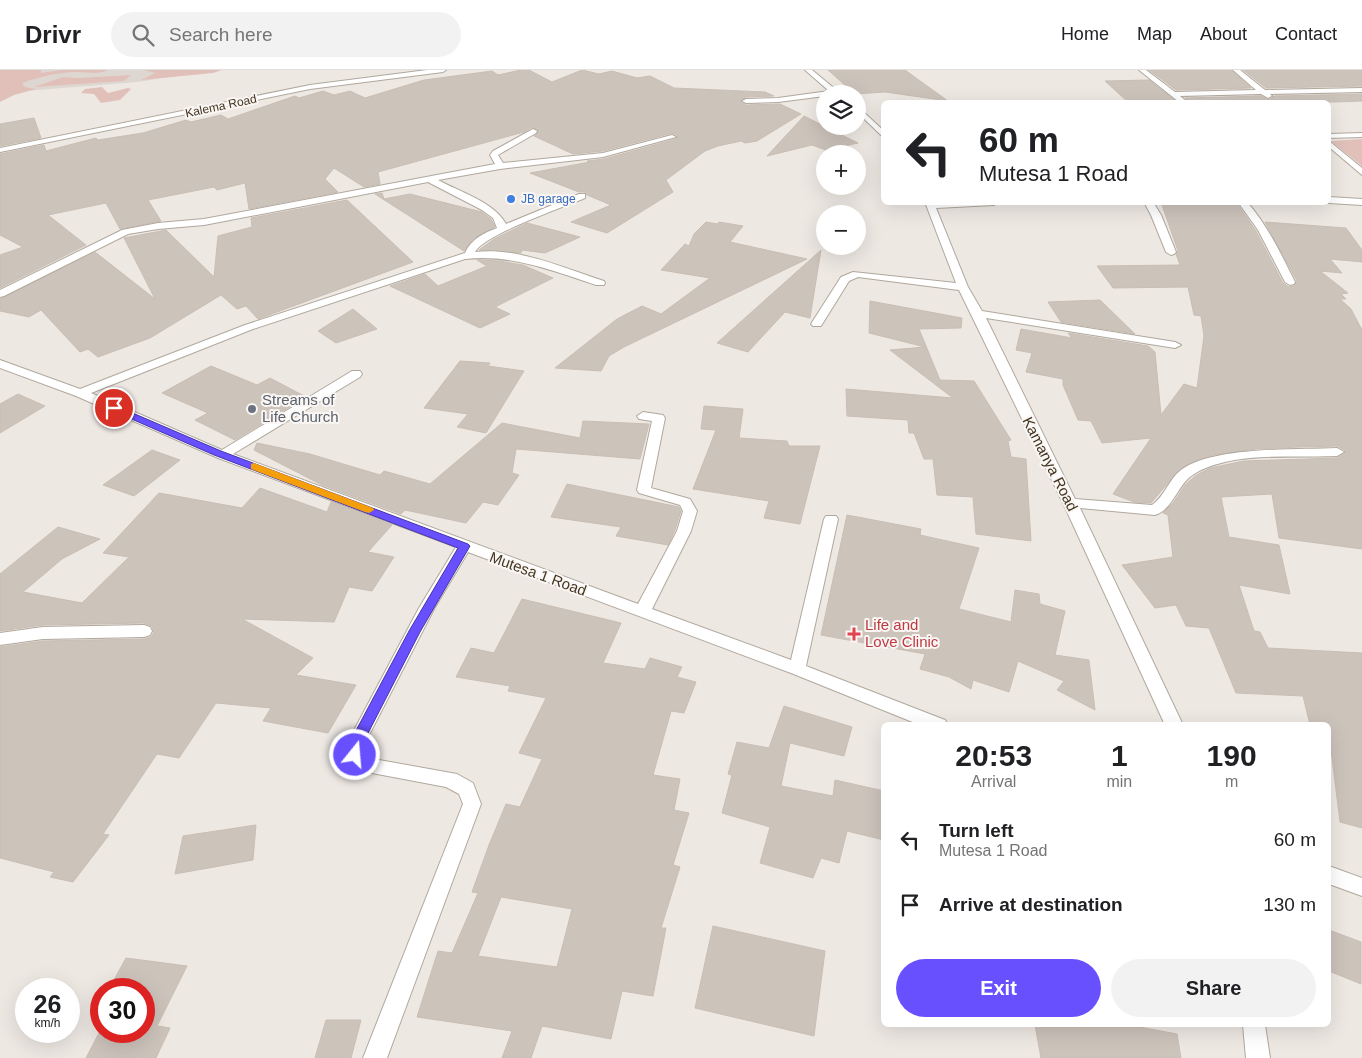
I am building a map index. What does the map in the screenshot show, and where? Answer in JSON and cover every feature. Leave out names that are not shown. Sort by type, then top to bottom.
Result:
[{"type":"street","name":"Kalema Road","points":[[0,150],[310,87],[443,70]]},
{"type":"street","points":[[808,70],[827,85]]},
{"type":"street","points":[[1142,70],[1182,100]]},
{"type":"street","points":[[1236,70],[1276,100]]},
{"type":"street","points":[[1174,94],[1362,90]]},
{"type":"street","points":[[746,101],[778,100],[816,95]]},
{"type":"street","points":[[866,117],[881,133]]},
{"type":"street","points":[[500,166],[494,155],[496,152],[516,143],[533,131]]},
{"type":"street","points":[[1331,136],[1362,135]]},
{"type":"street","points":[[0,294],[125,232],[158,226],[204,222],[500,166],[582,158],[672,137]]},
{"type":"street","points":[[1331,145],[1362,172]]},
{"type":"street","points":[[432,180],[486,207],[502,222],[503,230]]},
{"type":"street","points":[[468,255],[473,246],[481,239],[582,196]]},
{"type":"street","points":[[1331,200],[1362,202]]},
{"type":"street","name":"Kamanya Road","points":[[930,205],[963,287],[1070,503],[1173,722]]},
{"type":"street","points":[[1150,205],[1156,215],[1171,252]]},
{"type":"street","points":[[1245,205],[1254,215],[1269,239],[1290,282]]},
{"type":"street","points":[[80,393],[249,327],[468,255],[484,253],[515,256],[600,283]]},
{"type":"street","points":[[817,324],[845,279],[857,274],[963,287]]},
{"type":"street","points":[[978,314],[1175,345]]},
{"type":"street","name":"Mutesa 1 Road","points":[[0,364],[80,393],[223,455],[931,722]]},
{"type":"street","points":[[223,455],[356,374]]},
{"type":"street","points":[[642,612],[684,531],[690,511],[686,502],[644,490],[659,418],[643,416]]},
{"type":"street","points":[[1070,503],[1155,510],[1161,506],[1180,476],[1190,470],[1221,460],[1258,455],[1337,452]]},
{"type":"street","points":[[797,670],[831,519]]},
{"type":"street","points":[[375,1058],[472,804],[466,789],[450,780],[362,765],[355,755],[358,738],[415,631],[464,546]]},
{"type":"street","points":[[0,638],[43,633],[144,631]]},
{"type":"street","points":[[1331,876],[1362,887]]},
{"type":"street","points":[[1254,1027],[1258,1058]]},
{"type":"shaded area","points":[[0,70],[212,70],[138,82],[0,93]]},
{"type":"shaded area","points":[[0,70],[41,70],[41,73],[61,70],[108,70],[96,73],[77,72],[49,75],[22,83],[25,87],[36,89],[14,95],[0,102]]},
{"type":"shaded area","points":[[144,70],[222,70],[213,73],[141,80],[155,73]]},
{"type":"shaded area","points":[[131,75],[124,81],[34,87],[63,77]]},
{"type":"shaded area","points":[[102,87],[108,93],[131,89],[120,100],[101,103],[94,94],[81,93],[85,89]]},
{"type":"shaded area","points":[[1362,139],[1362,166],[1331,141]]},
{"type":"building","points":[[529,70],[552,82],[582,70],[599,74],[612,71],[637,78],[650,76],[674,88],[765,92],[774,96],[746,97],[740,102],[746,105],[780,104],[801,114],[757,141],[745,143],[741,141],[705,151],[666,180],[673,192],[607,233],[571,222],[611,205],[587,195],[585,192],[579,192],[530,173],[604,159],[676,139],[677,135],[672,133],[603,151],[573,154],[534,136],[539,130],[532,127],[524,132],[378,172],[380,184],[364,187],[334,168],[325,179],[338,192],[249,209],[245,183],[217,190],[214,187],[148,200],[161,221],[120,229],[106,203],[48,215],[86,245],[0,288],[0,255],[23,247],[0,235],[0,154],[44,145],[46,151],[96,138],[98,140],[143,133],[186,120],[191,122],[221,115],[228,119],[295,96],[299,98],[323,91],[334,95],[350,91],[365,98],[424,80],[492,71],[498,75]]},
{"type":"building","points":[[828,70],[905,70],[947,100],[941,100],[885,92],[866,93],[866,85],[845,85]]},
{"type":"building","points":[[1149,70],[1231,70],[1251,88],[1176,90]]},
{"type":"building","points":[[1243,70],[1362,70],[1362,86],[1266,88]]},
{"type":"building","points":[[1149,80],[1174,100],[1126,100],[1105,81]]},
{"type":"building","points":[[1362,94],[1362,101],[1269,100],[1274,96]]},
{"type":"building","points":[[1261,96],[1269,100],[1187,100],[1185,98]]},
{"type":"building","points":[[804,116],[816,122],[816,135],[842,135],[858,143],[849,145],[812,145],[767,156]]},
{"type":"building","points":[[34,118],[41,138],[0,146],[0,124]]},
{"type":"building","points":[[382,193],[384,199],[410,194],[482,212],[491,219],[495,227],[473,239],[464,251],[375,194]]},
{"type":"building","points":[[347,200],[413,262],[258,319],[246,306],[237,309],[221,295],[150,338],[98,357],[88,349],[80,352],[41,310],[29,317],[0,311],[0,299],[95,252],[155,299],[124,238],[166,230],[214,277],[218,236],[252,227],[251,218]]},
{"type":"building","points":[[1162,205],[1238,205],[1256,231],[1283,283],[1289,287],[1294,286],[1297,281],[1265,222],[1346,228],[1362,250],[1362,262],[1330,259],[1342,273],[1320,271],[1348,293],[1341,294],[1346,299],[1340,299],[1351,309],[1362,330],[1362,549],[1279,538],[1272,494],[1221,497],[1229,537],[1279,545],[1290,594],[1239,585],[1254,631],[1260,632],[1268,648],[1362,653],[1362,828],[1340,822],[1331,750],[1331,722],[1309,722],[1303,696],[1236,693],[1209,628],[1186,626],[1176,605],[1155,608],[1122,565],[1173,557],[1168,515],[1163,513],[1173,503],[1185,485],[1195,476],[1210,468],[1244,461],[1337,458],[1346,451],[1337,446],[1300,447],[1256,449],[1213,455],[1195,461],[1180,469],[1151,503],[1134,502],[1113,494],[1151,438],[1102,443],[1091,421],[1078,420],[1063,385],[1063,379],[1026,372],[1032,353],[1016,350],[1021,329],[1072,338],[1068,333],[1148,346],[1155,352],[1161,415],[1184,384],[1197,388],[1204,336],[1201,316],[1194,315],[1188,287],[1113,288],[1097,266],[1180,265],[1176,254],[1178,251]]},
{"type":"building","points":[[706,222],[743,226],[730,242],[807,259],[624,347],[609,356],[601,371],[555,368],[617,319],[642,306],[661,314],[710,278],[661,270],[685,244],[689,246],[694,234]]},
{"type":"building","points":[[527,223],[580,237],[545,253],[522,250],[521,253],[479,250],[494,239]]},
{"type":"building","points":[[816,254],[820,255],[810,318],[785,312],[748,352],[717,343]]},
{"type":"building","points":[[477,260],[523,265],[553,278],[495,307],[510,314],[480,328],[390,286],[425,274],[438,286],[487,266]]},
{"type":"building","points":[[1100,300],[1135,334],[1061,322],[1048,302]]},
{"type":"building","points":[[870,301],[962,318],[961,328],[919,329],[940,380],[974,381],[1011,440],[1008,441],[1011,457],[1026,459],[1031,541],[976,534],[973,497],[937,495],[933,459],[924,459],[914,433],[909,433],[908,420],[847,416],[846,389],[953,398],[890,350],[925,347],[869,333]]},
{"type":"building","points":[[353,309],[377,329],[336,343],[318,331]]},
{"type":"building","points":[[460,361],[490,363],[488,366],[524,371],[486,433],[457,427],[468,414],[424,408]]},
{"type":"building","points":[[211,366],[257,385],[270,378],[306,397],[235,440],[195,420],[208,413],[162,393]]},
{"type":"building","points":[[18,394],[45,406],[0,433],[0,404]]},
{"type":"building","points":[[704,406],[743,409],[739,438],[787,441],[789,446],[820,446],[800,524],[764,518],[769,501],[693,489],[716,430],[701,429]]},
{"type":"building","points":[[583,421],[649,424],[640,459],[516,449],[512,473],[519,475],[498,505],[483,502],[466,523],[405,510],[401,514],[322,485],[254,450],[257,443],[310,454],[380,475],[384,471],[430,484],[502,423],[580,438]]},
{"type":"building","points":[[152,450],[180,460],[134,496],[103,485]]},
{"type":"building","points":[[567,484],[679,507],[681,511],[668,545],[616,536],[621,527],[551,517]]},
{"type":"building","points":[[260,488],[327,512],[331,502],[392,525],[368,552],[394,557],[372,591],[349,587],[334,622],[242,619],[313,658],[296,675],[356,685],[328,733],[263,721],[271,708],[216,703],[179,758],[157,754],[103,834],[109,835],[73,882],[50,877],[54,872],[0,858],[0,647],[43,641],[144,639],[151,637],[154,632],[152,626],[144,623],[43,625],[0,631],[0,574],[58,527],[100,539],[62,559],[23,592],[82,603],[129,557],[103,553],[159,493],[242,508]]},
{"type":"building","points":[[847,515],[921,529],[920,535],[979,548],[959,609],[1011,622],[1015,590],[1039,594],[1040,604],[1065,611],[1055,655],[1089,660],[1095,710],[1057,690],[1064,681],[1018,661],[1009,692],[973,680],[971,689],[949,677],[920,669],[925,654],[821,635]]},
{"type":"building","points":[[522,599],[621,623],[603,663],[645,669],[650,658],[682,667],[677,677],[696,682],[684,713],[671,711],[653,775],[680,779],[674,810],[689,813],[673,865],[680,867],[661,928],[666,928],[653,996],[622,991],[611,1039],[542,1026],[531,1058],[502,1058],[512,1031],[417,1017],[438,951],[452,953],[478,893],[472,892],[506,804],[520,807],[542,759],[519,753],[546,698],[508,691],[510,686],[456,677],[471,648],[494,653]],"holes":[[[501,897],[572,909],[557,967],[478,956]]]},
{"type":"building","points":[[784,706],[852,727],[844,756],[790,743],[781,786],[833,796],[835,780],[881,790],[881,839],[847,831],[839,863],[821,858],[813,878],[760,863],[770,827],[722,813],[732,775],[728,774],[737,742],[769,748]]},
{"type":"building","points":[[256,825],[253,860],[175,874],[183,836]]},
{"type":"building","points":[[713,926],[825,951],[814,1036],[695,1008]]},
{"type":"building","points":[[1331,931],[1361,942],[1361,984],[1331,972]]},
{"type":"building","points":[[126,958],[187,966],[157,1026],[170,1028],[156,1058],[86,1058],[94,1043],[155,1043],[155,978],[115,978]]},
{"type":"building","points":[[326,1020],[361,1020],[351,1058],[315,1058]]},
{"type":"building","points":[[1035,1027],[1140,1027],[1177,1034],[1181,1058],[1041,1058]]},
{"type":"slow traffic","points":[[254,466],[369,510]]},
{"type":"place","name":"JB garage","points":[[511,199]]},
{"type":"place","name":"Streams of Life Church","points":[[252,409]]},
{"type":"place","name":"Life and Love Clinic","points":[[854,634]]},
{"type":"route","points":[[114,408],[217,453],[464,546],[427,608],[358,738],[355,755]]}]
